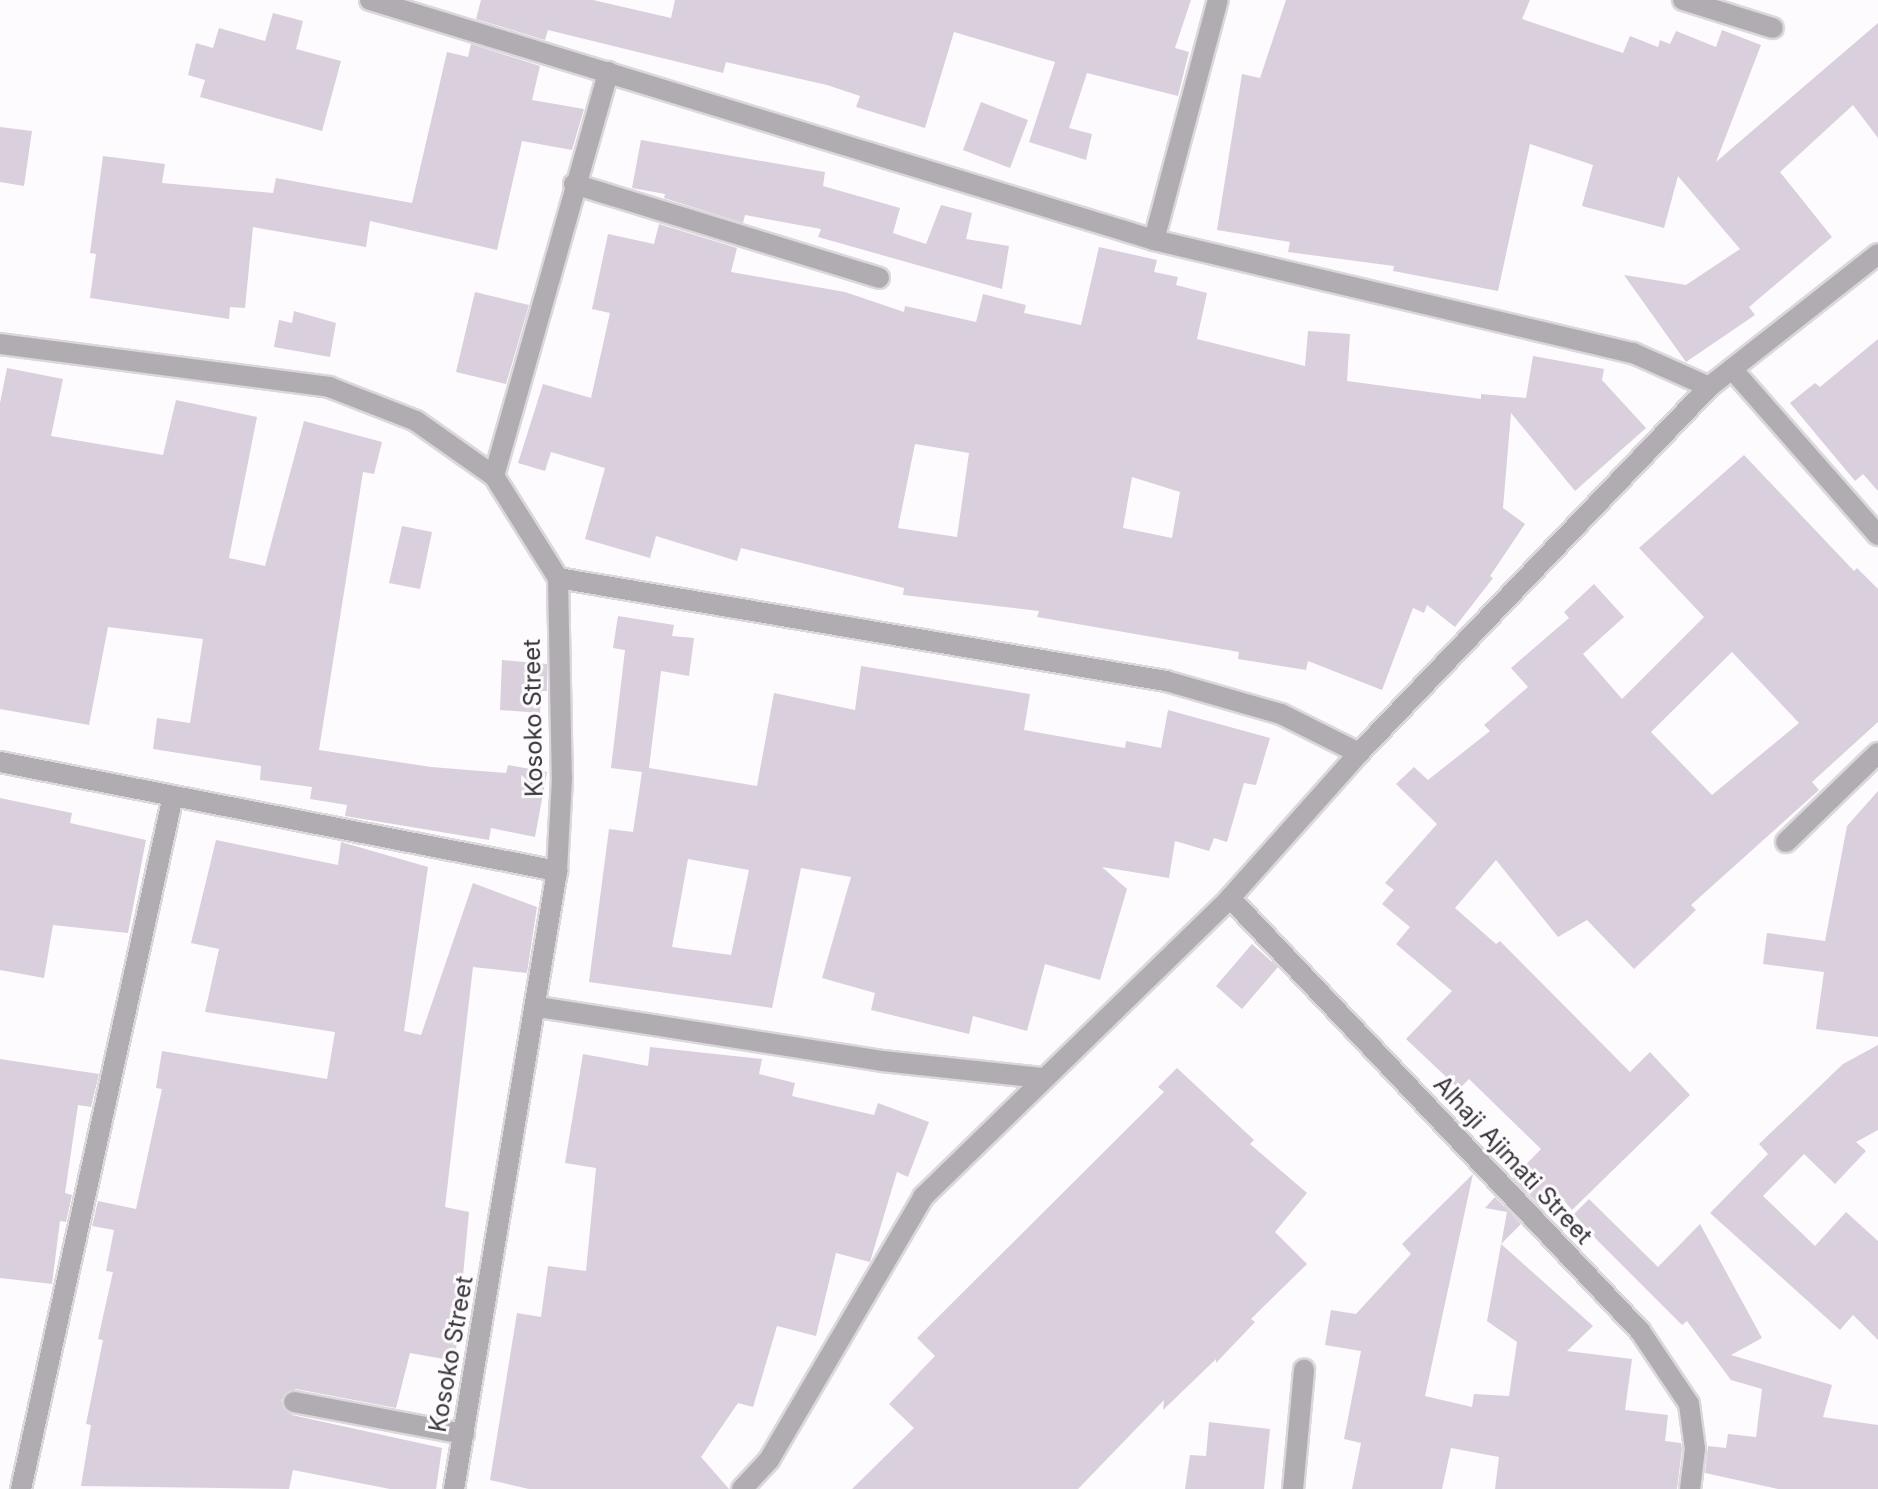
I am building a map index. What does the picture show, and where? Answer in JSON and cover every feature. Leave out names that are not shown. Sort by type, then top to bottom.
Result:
[{"type":"street","points":[[370,0],[1154,240],[1633,353],[1709,387]]},
{"type":"street","points":[[1154,240],[1218,0]]},
{"type":"street","points":[[1683,0],[1773,28]]},
{"type":"street","points":[[494,476],[608,72]]},
{"type":"street","points":[[574,184],[879,278]]},
{"type":"street","points":[[742,1489],[769,1460],[923,1197],[1041,1078],[1230,898],[1359,753],[1709,387],[1878,254]]},
{"type":"street","points":[[0,344],[329,387],[416,421],[494,476],[558,578],[1166,681],[1281,714],[1359,753]]},
{"type":"street","points":[[1732,369],[1878,535]]},
{"type":"street","name":"Kosoko Street","points":[[454,1489],[538,1007],[557,871],[562,778],[558,578]]},
{"type":"street","points":[[1786,842],[1878,753]]},
{"type":"street","points":[[0,762],[557,871]]},
{"type":"street","points":[[21,1489],[173,796]]},
{"type":"street","name":"Alhaji Ajimati Street","points":[[1230,898],[1640,1331],[1689,1404],[1695,1449],[1690,1489]]},
{"type":"street","points":[[538,1007],[883,1061],[1041,1078]]},
{"type":"street","points":[[1293,1489],[1304,1370]]},
{"type":"street","points":[[294,1402],[464,1434]]},
{"type":"building","points":[[481,0],[593,0],[671,18],[675,0],[1191,0],[1175,48],[1189,52],[1178,96],[1087,73],[1069,128],[1092,134],[1086,160],[1029,142],[1055,62],[954,32],[925,128],[856,107],[860,96],[827,85],[726,62],[723,73],[548,30],[545,40],[476,19]]},
{"type":"building","points":[[1286,0],[1530,0],[1522,19],[1623,53],[1630,36],[1658,47],[1660,40],[1670,44],[1676,31],[1716,47],[1722,30],[1761,45],[1716,162],[1878,23],[1878,138],[1853,105],[1780,172],[1832,237],[1749,307],[1755,315],[1686,362],[1624,275],[1686,285],[1740,249],[1678,176],[1664,228],[1582,206],[1593,165],[1530,144],[1498,291],[1393,271],[1394,266],[1288,252],[1290,242],[1217,230],[1242,74],[1260,78]]},
{"type":"building","points":[[273,13],[303,21],[296,49],[341,61],[322,131],[200,97],[205,80],[188,75],[196,43],[213,48],[219,28],[265,41]]},
{"type":"building","points":[[471,44],[540,66],[532,100],[584,109],[572,150],[522,141],[497,250],[370,221],[366,247],[253,227],[245,308],[230,307],[229,319],[90,298],[96,254],[90,253],[103,156],[165,164],[162,183],[273,193],[276,178],[412,203],[447,52],[468,57]]},
{"type":"building","points":[[981,102],[1028,120],[1010,168],[963,150]]},
{"type":"building","points":[[0,127],[32,131],[24,186],[0,182]]},
{"type":"building","points":[[641,140],[825,172],[823,186],[900,208],[893,233],[926,244],[941,205],[972,213],[966,239],[1009,246],[1002,289],[818,237],[821,229],[745,215],[743,223],[664,198],[665,194],[632,188]]},
{"type":"building","points":[[659,224],[737,248],[731,272],[845,292],[904,312],[905,306],[976,322],[983,294],[1026,305],[1024,313],[1081,325],[1099,247],[1157,260],[1154,272],[1178,277],[1176,285],[1207,293],[1197,339],[1305,366],[1308,331],[1350,334],[1347,381],[1481,399],[1481,394],[1526,398],[1533,356],[1604,369],[1602,380],[1646,428],[1575,491],[1511,413],[1503,508],[1525,524],[1490,576],[1493,578],[1455,627],[1427,605],[1424,613],[1413,608],[1382,690],[1308,661],[1306,670],[1238,659],[1239,652],[1037,617],[1039,611],[903,595],[904,588],[741,548],[737,561],[656,536],[650,558],[585,539],[605,468],[551,452],[545,471],[518,463],[543,384],[591,398],[610,313],[592,309],[608,234],[654,244]],"holes":[[[915,444],[969,453],[957,537],[898,528]],[[1132,477],[1180,492],[1172,538],[1123,528]]]},
{"type":"building","points":[[475,292],[529,305],[506,384],[456,372]]},
{"type":"building","points":[[294,311],[336,323],[330,357],[274,347],[279,320],[292,323]]},
{"type":"building","points":[[1878,339],[1878,491],[1863,474],[1855,481],[1790,403],[1815,383],[1820,387]]},
{"type":"building","points":[[7,368],[63,379],[51,436],[163,455],[176,400],[257,417],[229,558],[265,566],[304,421],[382,442],[374,474],[363,472],[319,750],[431,767],[506,773],[508,765],[547,772],[535,837],[491,828],[489,840],[345,816],[347,805],[310,799],[312,787],[260,780],[261,766],[153,749],[157,718],[190,723],[203,639],[108,627],[89,725],[0,709],[0,403]]},
{"type":"building","points":[[1744,455],[1854,571],[1857,568],[1878,589],[1878,722],[1812,782],[1819,790],[1691,905],[1696,910],[1634,969],[1587,920],[1558,937],[1496,860],[1455,908],[1496,944],[1500,941],[1630,1072],[1650,1052],[1690,1095],[1572,1210],[1554,1189],[1539,1205],[1513,1178],[1541,1149],[1469,1079],[1459,1089],[1406,1039],[1452,991],[1396,944],[1410,927],[1382,904],[1394,890],[1385,883],[1437,824],[1396,784],[1414,767],[1428,780],[1490,731],[1484,725],[1528,687],[1511,668],[1569,618],[1564,612],[1594,584],[1624,617],[1583,654],[1622,699],[1704,617],[1639,548]],"holes":[[[1732,652],[1799,723],[1712,795],[1651,732]]]},
{"type":"building","points":[[402,526],[432,532],[420,589],[389,583]]},
{"type":"building","points":[[618,616],[674,625],[672,636],[694,638],[689,676],[661,671],[649,768],[757,786],[774,693],[855,710],[861,666],[1030,694],[1024,730],[1125,748],[1126,741],[1161,748],[1168,710],[1270,738],[1256,785],[1244,783],[1227,842],[1214,838],[1209,851],[1175,841],[1169,878],[1102,867],[1127,889],[1100,980],[1045,964],[1027,1031],[973,1016],[969,1034],[871,1010],[875,993],[822,978],[851,877],[801,868],[772,1008],[589,982],[609,829],[633,832],[642,772],[611,768],[625,650],[613,648]],"holes":[[[688,859],[749,870],[731,955],[672,947]]]},
{"type":"building","points":[[502,660],[547,664],[547,691],[542,691],[540,713],[500,710]]},
{"type":"building","points":[[1878,791],[1878,1037],[1816,1029],[1824,972],[1763,964],[1767,933],[1825,941],[1847,826]]},
{"type":"building","points":[[0,798],[72,813],[70,823],[146,840],[128,933],[53,925],[44,978],[0,970]]},
{"type":"building","points":[[216,840],[338,865],[341,842],[428,867],[404,1031],[421,1035],[473,883],[537,907],[527,973],[473,967],[445,1207],[469,1212],[455,1361],[410,1353],[396,1408],[296,1389],[281,1400],[292,1415],[442,1448],[436,1489],[390,1489],[293,1470],[289,1489],[81,1486],[91,1425],[86,1424],[103,1340],[98,1339],[113,1272],[106,1271],[114,1230],[92,1226],[98,1201],[136,1209],[162,1089],[156,1088],[162,1051],[327,1079],[335,1032],[205,1012],[219,949],[191,943]]},
{"type":"building","points":[[1252,944],[1278,967],[1242,1009],[1216,986]]},
{"type":"building","points":[[1878,1045],[1878,1130],[1856,1142],[1866,1151],[1835,1184],[1804,1154],[1763,1196],[1815,1246],[1846,1212],[1878,1241],[1878,1340],[1853,1315],[1840,1330],[1710,1213],[1768,1154],[1759,1144],[1843,1064]]},
{"type":"building","points":[[650,1047],[762,1059],[759,1074],[795,1083],[792,1096],[874,1115],[878,1103],[929,1122],[908,1177],[897,1172],[870,1262],[836,1253],[816,1336],[777,1326],[753,1407],[738,1403],[701,1457],[729,1489],[529,1489],[490,1480],[517,1313],[541,1317],[548,1266],[586,1271],[596,1168],[565,1163],[583,1054],[648,1066]]},
{"type":"building","points":[[0,1059],[99,1074],[91,1107],[78,1105],[65,1193],[72,1195],[66,1222],[60,1221],[52,1284],[0,1278]]},
{"type":"building","points":[[1177,1068],[1254,1140],[1250,1144],[1307,1193],[1275,1232],[1307,1264],[1251,1319],[1255,1322],[1216,1363],[1216,1359],[1163,1410],[1164,1400],[1078,1489],[852,1489],[914,1428],[889,1404],[935,1356],[917,1338],[1164,1092],[1158,1087]]},
{"type":"building","points":[[1473,1174],[1425,1396],[1472,1407],[1474,1394],[1509,1396],[1517,1342],[1487,1321],[1501,1244],[1593,1326],[1567,1351],[1632,1359],[1625,1410],[1668,1415],[1665,1441],[1681,1443],[1682,1449],[1677,1489],[1495,1489],[1499,1457],[1451,1448],[1442,1489],[1352,1489],[1361,1443],[1344,1439],[1361,1351],[1325,1345],[1331,1310],[1356,1314],[1411,1254],[1402,1244]]},
{"type":"building","points":[[1495,1197],[1521,1224],[1501,1244],[1507,1212],[1485,1208]]},
{"type":"building","points":[[1589,1199],[1658,1267],[1700,1224],[1762,1338],[1731,1355],[1832,1385],[1823,1417],[1878,1425],[1878,1489],[1778,1489],[1705,1473],[1708,1446],[1726,1448],[1728,1434],[1756,1437],[1762,1389],[1731,1380],[1687,1321],[1682,1325],[1593,1236],[1574,1214]]},
{"type":"building","points":[[1209,1422],[1270,1429],[1264,1489],[1185,1489],[1190,1455],[1206,1456]]}]
